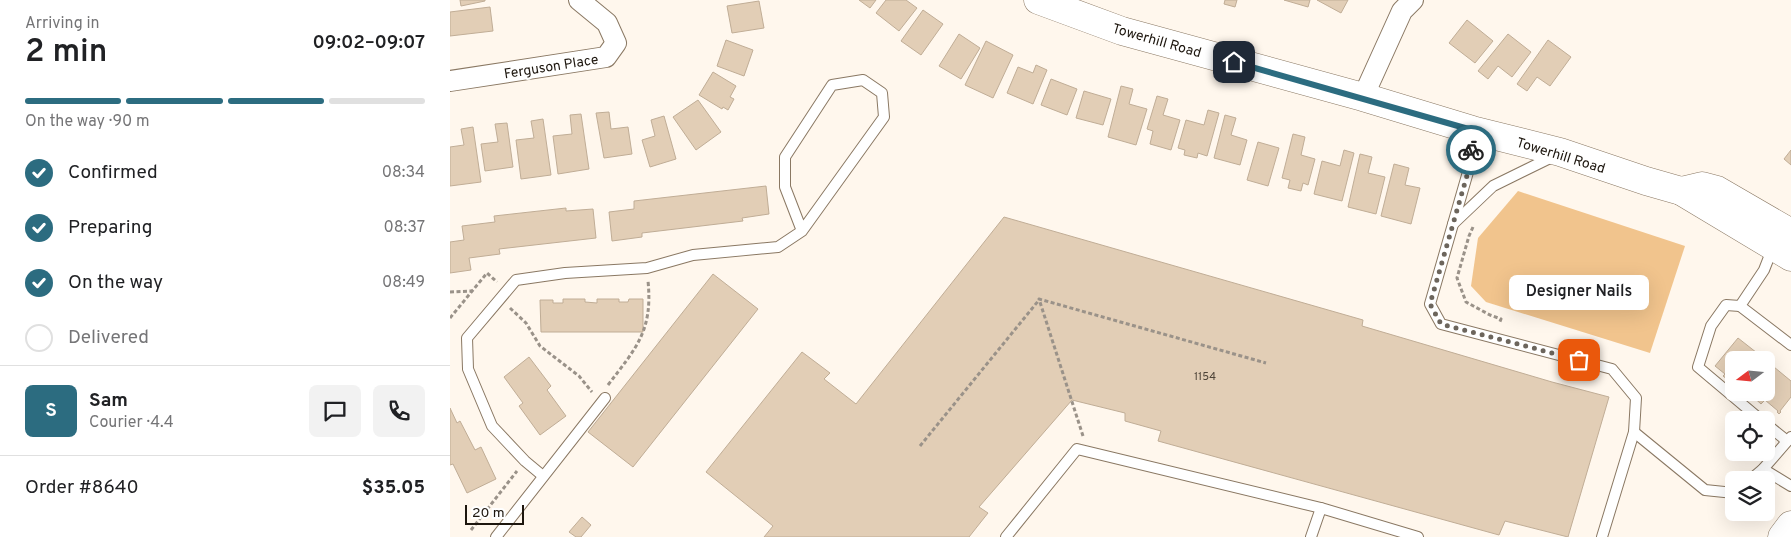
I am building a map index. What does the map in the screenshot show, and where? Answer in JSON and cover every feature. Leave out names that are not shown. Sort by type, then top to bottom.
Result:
[{"type":"street","name":"Ferguson Place","points":[[450,81],[606,57],[616,43],[607,23],[579,0]]},
{"type":"street","name":"Towerhill Road","points":[[1038,0],[1122,31],[1472,130],[1560,152],[1681,191],[1785,245]]},
{"type":"street","points":[[1363,98],[1402,11],[1413,0]]},
{"type":"street","points":[[1782,537],[1791,525]]},
{"type":"lane","points":[[543,476],[525,461],[492,426],[468,368],[467,338],[516,280],[565,273],[647,268],[693,255],[778,247],[802,231],[884,117],[882,94],[863,80],[832,85],[785,157],[785,187],[802,231]]},
{"type":"lane","points":[[1472,130],[1470,165],[1430,304],[1441,324],[1612,368],[1636,398],[1634,432],[1602,537]]},
{"type":"lane","points":[[1453,224],[1493,186],[1560,152]]},
{"type":"lane","points":[[1740,306],[1764,270],[1785,245]]},
{"type":"lane","points":[[1750,411],[1698,367],[1711,326],[1726,305],[1740,306],[1791,345]]},
{"type":"lane","points":[[496,537],[603,400]]},
{"type":"lane","points":[[1761,471],[1789,439],[1775,430]]},
{"type":"lane","points":[[1634,432],[1705,490],[1725,493]]},
{"type":"lane","points":[[1006,537],[1077,448],[1321,508],[1418,537]]},
{"type":"lane","points":[[1763,469],[1791,486]]},
{"type":"lane","points":[[1311,537],[1321,508]]},
{"type":"path","points":[[1476,221],[1468,236],[1457,278],[1466,302],[1501,319],[1495,338]]},
{"type":"path","points":[[450,318],[487,273],[498,283],[500,299],[526,323],[540,346],[579,376],[603,400],[607,387],[637,346],[647,324],[649,291],[647,268]]},
{"type":"path","points":[[450,292],[473,291]]},
{"type":"path","points":[[1039,299],[1266,363]]},
{"type":"path","points":[[920,446],[1039,299]]},
{"type":"path","points":[[1039,299],[1088,451]]},
{"type":"path","points":[[471,530],[525,461]]},
{"type":"shaded area","points":[[1518,191],[1685,246],[1650,353],[1486,302],[1471,286],[1478,238]]},
{"type":"building","points":[[460,0],[485,0],[485,1],[461,6]]},
{"type":"building","points":[[859,0],[876,0],[870,8]]},
{"type":"building","points":[[886,0],[906,0],[917,8],[899,31],[876,13]]},
{"type":"building","points":[[1225,0],[1237,0],[1235,7],[1224,4]]},
{"type":"building","points":[[1284,0],[1310,0],[1308,7]]},
{"type":"building","points":[[1317,0],[1348,0],[1341,13]]},
{"type":"building","points":[[759,1],[764,28],[732,33],[727,6]]},
{"type":"building","points":[[490,7],[493,31],[450,36],[450,12]]},
{"type":"building","points":[[923,10],[943,24],[921,55],[901,41]]},
{"type":"building","points":[[1467,20],[1493,41],[1475,63],[1449,43]]},
{"type":"building","points":[[959,34],[980,48],[961,79],[939,66]]},
{"type":"building","points":[[1508,34],[1531,52],[1512,77],[1498,66],[1488,79],[1478,71]]},
{"type":"building","points":[[726,40],[753,50],[744,76],[717,66]]},
{"type":"building","points":[[1548,40],[1571,57],[1550,86],[1537,77],[1527,91],[1517,84]]},
{"type":"building","points":[[986,41],[1013,55],[993,98],[965,85]]},
{"type":"building","points":[[1036,65],[1047,70],[1033,104],[1007,93],[1018,67],[1033,73]]},
{"type":"building","points":[[713,72],[736,86],[730,97],[734,99],[728,110],[723,107],[722,109],[699,95]]},
{"type":"building","points":[[1051,79],[1077,89],[1067,115],[1041,105]]},
{"type":"building","points":[[1121,86],[1133,89],[1129,104],[1147,109],[1136,145],[1108,137]]},
{"type":"building","points":[[1084,91],[1111,99],[1103,125],[1076,118]]},
{"type":"building","points":[[1157,96],[1168,99],[1163,115],[1180,120],[1171,150],[1150,144],[1153,131],[1147,129]]},
{"type":"building","points":[[698,100],[721,132],[696,150],[673,117]]},
{"type":"building","points":[[1208,110],[1219,113],[1207,156],[1198,153],[1197,158],[1184,155],[1185,150],[1178,148],[1186,120],[1204,125]]},
{"type":"building","points":[[609,112],[611,129],[628,127],[632,154],[604,158],[596,113]]},
{"type":"building","points":[[581,114],[589,169],[558,174],[553,136],[572,134],[570,115]]},
{"type":"building","points":[[1225,115],[1236,118],[1231,135],[1247,140],[1240,165],[1214,158]]},
{"type":"building","points":[[664,116],[676,159],[650,167],[642,140],[655,136],[651,120]]},
{"type":"building","points":[[543,119],[551,175],[521,179],[516,140],[534,138],[531,121]]},
{"type":"building","points":[[507,123],[513,167],[485,171],[481,144],[498,142],[495,124]]},
{"type":"building","points":[[473,127],[481,182],[450,186],[450,147],[464,145],[461,129]]},
{"type":"building","points":[[1293,134],[1305,137],[1301,155],[1315,159],[1308,185],[1303,183],[1301,191],[1288,188],[1290,180],[1282,178]]},
{"type":"building","points":[[1258,142],[1279,148],[1268,186],[1247,180]]},
{"type":"building","points":[[1344,150],[1354,153],[1342,201],[1314,194],[1322,161],[1340,166]]},
{"type":"building","points":[[1791,150],[1791,165],[1784,159]]},
{"type":"building","points":[[1360,154],[1372,157],[1368,173],[1385,177],[1376,214],[1348,207]]},
{"type":"building","points":[[1394,164],[1409,168],[1405,185],[1420,188],[1411,224],[1381,216]]},
{"type":"building","points":[[766,186],[769,214],[742,218],[743,221],[642,233],[642,237],[612,241],[609,212],[634,209],[634,201]]},
{"type":"building","points":[[566,208],[566,211],[593,209],[596,238],[499,249],[500,254],[469,258],[471,270],[450,273],[450,242],[464,240],[462,226],[495,222],[494,216]]},
{"type":"building","points":[[1004,217],[1363,320],[1362,326],[1609,397],[1568,537],[1505,521],[1499,535],[1158,441],[1161,431],[1125,421],[1125,413],[1072,400],[979,507],[988,513],[969,537],[764,537],[773,526],[706,472],[802,352],[830,373],[824,379],[856,404]]},
{"type":"building","points":[[713,274],[758,309],[633,467],[588,432]]},
{"type":"building","points":[[563,299],[585,299],[585,302],[597,303],[597,299],[619,299],[619,302],[628,302],[629,299],[643,299],[643,332],[541,332],[540,300],[553,300],[553,303],[563,303]]},
{"type":"building","points":[[1738,338],[1755,351],[1727,351]]},
{"type":"building","points":[[1725,354],[1725,374],[1715,366]]},
{"type":"building","points":[[529,357],[551,386],[547,390],[566,416],[540,435],[519,406],[523,403],[504,377]]},
{"type":"building","points":[[1775,368],[1791,381],[1791,397],[1779,414],[1766,401],[1775,401]]},
{"type":"building","points":[[450,408],[457,423],[460,421],[475,450],[481,447],[496,479],[467,493],[453,464],[450,465]]},
{"type":"building","points":[[582,517],[591,525],[581,537],[576,537],[569,532]]},
{"type":"way so far","points":[[1471,150],[1470,165],[1430,304],[1441,324],[1579,360]]},
{"type":"place","name":"Designer Nails","points":[[1579,360]]},
{"type":"route","points":[[1234,62],[1472,130],[1471,150]]}]
